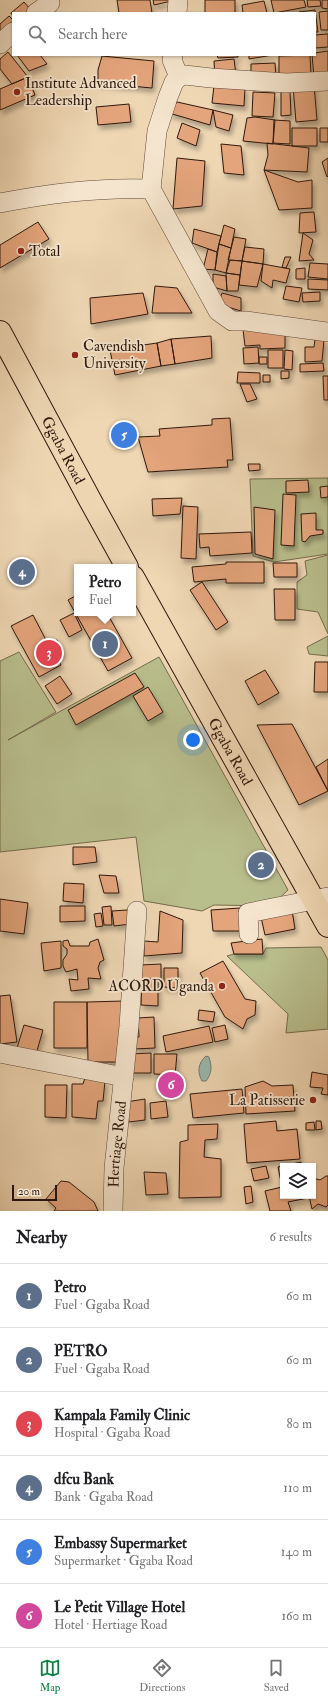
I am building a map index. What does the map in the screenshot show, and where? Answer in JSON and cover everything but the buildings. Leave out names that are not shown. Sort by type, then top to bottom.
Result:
[{"type":"main road","name":"Ggaba Road","points":[[0,332],[53,433],[125,564]]},
{"type":"main road","name":"Ggaba Road","points":[[136,582],[321,899],[328,926]]},
{"type":"street","points":[[177,12],[178,0]]},
{"type":"street","points":[[0,44],[12,33]]},
{"type":"street","points":[[173,56],[172,60],[179,77]]},
{"type":"street","points":[[328,81],[286,83],[211,78],[185,74],[179,77],[174,82],[157,131],[151,189],[218,311],[232,321],[260,322],[328,332]]},
{"type":"street","points":[[0,203],[72,191],[118,187],[151,189]]},
{"type":"street","points":[[249,934],[248,913],[321,899]]},
{"type":"street","name":"Hertiage Road","points":[[113,1211],[114,1168],[130,1026],[137,910]]},
{"type":"street","points":[[0,1053],[124,1077]]},
{"type":"green space","points":[[328,478],[328,554],[274,562],[253,556],[250,479]]},
{"type":"green space","points":[[328,555],[328,634],[318,612],[297,609],[297,582],[307,575],[305,561]]},
{"type":"green space","points":[[328,636],[328,656],[309,654],[307,647]]},
{"type":"green space","points":[[19,652],[56,712],[8,740],[159,657],[288,890],[271,906],[214,905],[202,911],[144,901],[136,837],[0,852],[0,661]]},
{"type":"green space","points":[[321,947],[328,960],[328,1029],[286,1033],[288,1014],[227,956],[234,954],[263,954],[266,948]]},
{"type":"water","points":[[206,1056],[209,1057],[211,1070],[206,1081],[202,1081],[199,1074],[199,1068],[201,1062]]},
{"type":"place","name":"Institute Advanced Leadership","points":[[17,92]]},
{"type":"place","name":"Total","points":[[21,251]]},
{"type":"place","name":"Cavendish University","points":[[75,355]]},
{"type":"place","name":"Embassy Supermarket","points":[[124,435]]},
{"type":"place","name":"dfcu Bank","points":[[22,572]]},
{"type":"place","name":"Petro","points":[[105,644]]},
{"type":"place","name":"Kampala Family Clinic","points":[[49,653]]},
{"type":"place","name":"PETRO","points":[[261,865]]},
{"type":"place","name":"ACORD Uganda","points":[[222,986]]},
{"type":"place","name":"Le Petit Village Hotel","points":[[171,1085]]},
{"type":"place","name":"La Patisserie","points":[[313,1100]]}]
